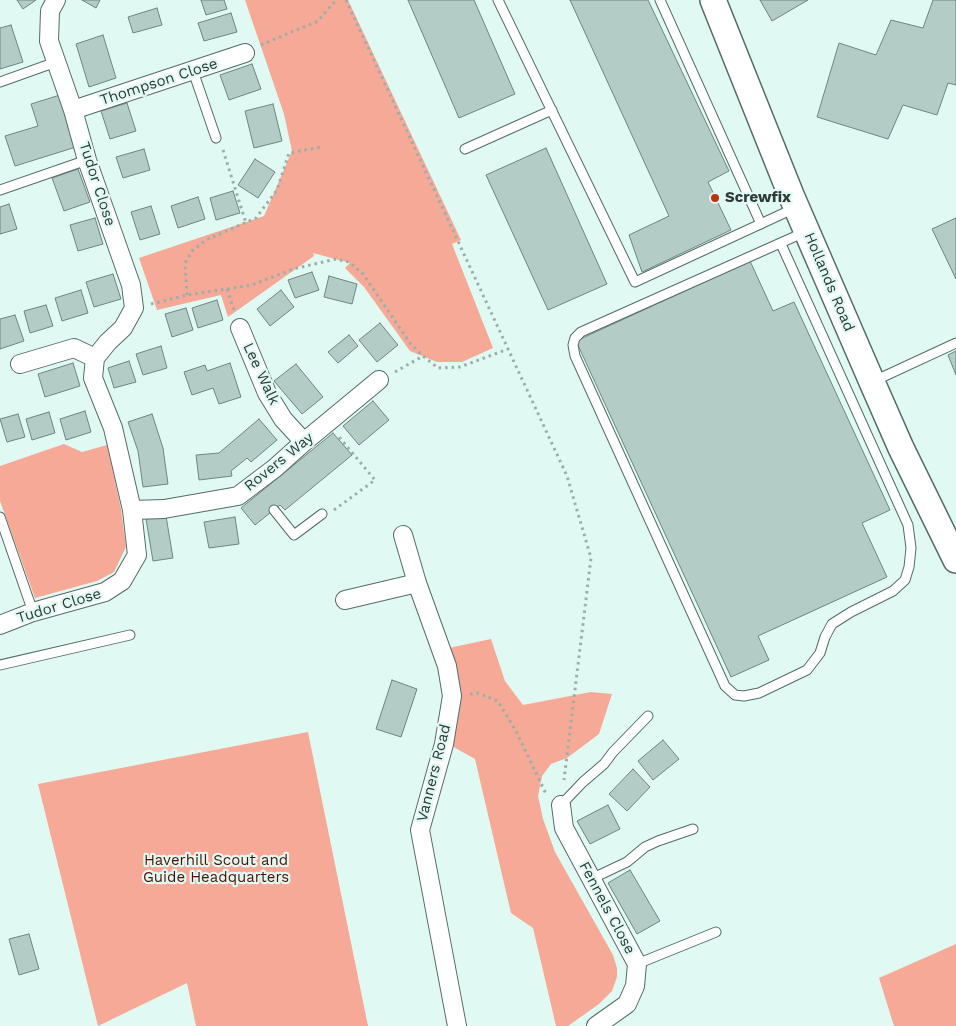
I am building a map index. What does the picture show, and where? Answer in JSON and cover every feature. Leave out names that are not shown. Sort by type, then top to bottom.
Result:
[{"type":"street","name":"Tudor Close","points":[[56,0],[50,11],[49,41],[73,110],[87,160],[131,285],[134,308]]},
{"type":"street","name":"Hollands Road","points":[[713,0],[797,207],[872,382],[901,448],[955,556]]},
{"type":"street","name":"Thompson Close","points":[[73,110],[245,53]]},
{"type":"street","points":[[20,364],[74,348],[96,358],[108,342],[123,328],[134,308]]},
{"type":"street","name":"Lee Walk","points":[[240,328],[267,393],[283,419],[304,442]]},
{"type":"street","name":"Tudor Close","points":[[0,625],[33,612],[105,592],[122,582],[137,555],[132,510],[113,428],[93,378],[96,358]]},
{"type":"street","name":"Rovers Way","points":[[132,510],[164,509],[238,496],[257,488],[304,442],[379,380]]},
{"type":"street","name":"Vanners Road","points":[[403,536],[417,583],[447,666],[452,696],[444,744],[420,830],[457,1026]]},
{"type":"street","points":[[345,600],[417,583]]},
{"type":"street","name":"Fennels Close","points":[[554,802],[564,828],[637,964],[635,986],[627,1004],[596,1026]]},
{"type":"lane","points":[[498,0],[635,282],[797,207]]},
{"type":"lane","points":[[660,0],[761,224]]},
{"type":"lane","points":[[0,82],[56,62]]},
{"type":"lane","points":[[193,71],[216,138]]},
{"type":"lane","points":[[465,149],[552,110]]},
{"type":"lane","points":[[0,190],[87,160]]},
{"type":"lane","points":[[782,244],[908,525],[911,548],[909,567],[904,580],[893,591],[851,612],[832,624],[820,653],[807,670],[759,693],[744,696],[735,695],[725,686],[576,356],[573,345],[575,338],[581,332],[782,244],[807,231]]},
{"type":"lane","points":[[872,382],[956,343]]},
{"type":"lane","points":[[274,510],[294,535],[322,514]]},
{"type":"lane","points":[[0,517],[33,612]]},
{"type":"lane","points":[[0,665],[130,635]]},
{"type":"lane","points":[[554,802],[583,782],[604,764],[612,752],[648,716]]},
{"type":"lane","points":[[591,879],[627,862],[645,847],[693,829]]},
{"type":"lane","points":[[637,964],[716,932]]},
{"type":"path","points":[[245,53],[318,21],[336,0]]},
{"type":"path","points":[[346,0],[567,476],[591,558],[554,802]]},
{"type":"path","points":[[216,138],[220,142],[246,223]]},
{"type":"path","points":[[186,295],[185,263],[192,251],[206,240],[256,218],[277,190],[289,153],[321,147]]},
{"type":"path","points":[[134,308],[186,295],[252,285],[293,269],[336,259],[349,262],[363,274],[410,343],[438,368],[460,367],[508,349]]},
{"type":"path","points":[[379,380],[423,356]]},
{"type":"path","points":[[322,514],[327,515],[375,480],[328,423]]},
{"type":"path","points":[[452,696],[478,693],[498,701],[554,802]]},
{"type":"green space","points":[[245,0],[348,0],[461,240],[452,244],[493,348],[462,362],[437,362],[410,351],[364,287],[345,268],[350,263],[313,253],[314,256],[228,317],[221,295],[157,310],[139,258],[264,216],[292,151],[284,114]]},
{"type":"green space","points":[[64,444],[82,452],[107,445],[121,509],[126,547],[114,572],[97,581],[35,598],[0,501],[0,466]]},
{"type":"green space","points":[[491,639],[505,681],[523,705],[591,692],[612,694],[599,734],[567,758],[551,764],[542,776],[538,796],[543,819],[555,852],[613,955],[617,968],[617,977],[612,991],[599,1004],[568,1026],[556,1026],[533,928],[511,913],[475,759],[450,745],[449,648]]},
{"type":"green space","name":"Haverhill Scout and Guide Headquarters","points":[[308,732],[368,1026],[196,1026],[187,983],[98,1026],[38,784]]},
{"type":"green space","points":[[956,944],[956,1026],[894,1026],[879,978]]},
{"type":"building","points":[[17,0],[36,0],[23,9]]},
{"type":"building","points":[[82,0],[100,0],[96,8]]},
{"type":"building","points":[[201,0],[224,0],[227,9],[206,15]]},
{"type":"building","points":[[408,0],[474,0],[515,94],[459,118]]},
{"type":"building","points":[[570,0],[648,0],[729,171],[708,182],[731,230],[642,272],[629,235],[669,216]]},
{"type":"building","points":[[760,0],[808,0],[772,21]]},
{"type":"building","points":[[933,0],[956,0],[956,85],[948,83],[937,115],[903,105],[888,139],[817,117],[839,43],[876,55],[891,20],[923,28]]},
{"type":"building","points":[[157,8],[162,25],[133,33],[128,17]]},
{"type":"building","points":[[231,13],[237,32],[204,41],[198,23]]},
{"type":"building","points":[[11,25],[23,62],[0,69],[0,28]]},
{"type":"building","points":[[103,35],[116,78],[89,87],[76,44]]},
{"type":"building","points":[[252,64],[261,89],[229,100],[220,75]]},
{"type":"building","points":[[60,95],[76,147],[15,166],[5,136],[38,126],[31,104]]},
{"type":"building","points":[[127,103],[136,131],[110,139],[101,111]]},
{"type":"building","points":[[273,104],[282,141],[254,148],[245,111]]},
{"type":"building","points":[[546,148],[607,284],[548,310],[486,175]]},
{"type":"building","points":[[144,149],[150,170],[123,178],[116,157]]},
{"type":"building","points":[[255,159],[275,172],[258,198],[238,185]]},
{"type":"building","points":[[78,169],[90,202],[64,211],[52,178]]},
{"type":"building","points":[[233,191],[240,213],[216,220],[210,198]]},
{"type":"building","points":[[198,197],[205,219],[178,228],[171,206]]},
{"type":"building","points":[[9,204],[17,229],[0,234],[0,207]]},
{"type":"building","points":[[151,206],[160,234],[140,240],[131,212]]},
{"type":"building","points":[[95,218],[103,244],[78,251],[70,225]]},
{"type":"building","points":[[956,218],[956,279],[932,229]]},
{"type":"building","points":[[750,261],[773,311],[794,302],[890,510],[862,523],[887,577],[758,636],[769,660],[731,677],[576,341]]},
{"type":"building","points":[[312,272],[319,290],[295,298],[288,280]]},
{"type":"building","points":[[113,274],[121,299],[94,307],[86,282]]},
{"type":"building","points":[[329,276],[357,284],[352,304],[324,297]]},
{"type":"building","points":[[81,290],[88,313],[62,321],[55,298]]},
{"type":"building","points":[[281,290],[294,307],[270,326],[257,309]]},
{"type":"building","points":[[217,300],[223,320],[198,328],[192,308]]},
{"type":"building","points":[[46,305],[53,326],[30,333],[24,311]]},
{"type":"building","points":[[186,308],[193,330],[172,337],[165,314]]},
{"type":"building","points":[[15,315],[24,341],[0,349],[0,319]]},
{"type":"building","points":[[380,323],[398,345],[377,362],[359,340]]},
{"type":"building","points":[[349,335],[358,346],[338,363],[328,352]]},
{"type":"building","points":[[161,346],[167,368],[143,375],[136,354]]},
{"type":"building","points":[[956,351],[956,375],[948,355]]},
{"type":"building","points":[[129,361],[136,382],[114,388],[108,368]]},
{"type":"building","points":[[73,363],[80,386],[45,397],[38,374]]},
{"type":"building","points":[[230,363],[241,397],[219,404],[213,388],[192,395],[184,372],[205,365],[207,371]]},
{"type":"building","points":[[296,364],[323,397],[302,414],[274,381]]},
{"type":"building","points":[[373,401],[389,420],[359,445],[343,426]]},
{"type":"building","points":[[85,411],[91,432],[66,440],[60,419]]},
{"type":"building","points":[[49,412],[55,433],[32,440],[26,419]]},
{"type":"building","points":[[18,414],[25,437],[7,442],[0,419]]},
{"type":"building","points":[[152,414],[163,448],[168,484],[143,487],[138,451],[128,422]]},
{"type":"building","points":[[259,419],[277,440],[251,462],[247,458],[231,471],[232,476],[199,480],[196,455],[219,453]]},
{"type":"building","points":[[333,433],[352,455],[285,510],[280,505],[255,525],[241,508]]},
{"type":"building","points":[[166,516],[173,558],[153,561],[146,519]]},
{"type":"building","points":[[235,517],[239,544],[209,548],[204,522]]},
{"type":"building","points":[[392,680],[417,689],[401,737],[376,729]]},
{"type":"building","points":[[663,740],[679,759],[653,780],[638,761]]},
{"type":"building","points":[[633,769],[650,787],[627,811],[609,794]]},
{"type":"building","points":[[608,805],[620,829],[590,844],[577,821]]},
{"type":"building","points":[[630,870],[660,921],[637,934],[608,883]]},
{"type":"building","points":[[29,934],[39,969],[19,975],[9,939]]},
{"type":"place","name":"Screwfix","points":[[715,198]]}]
